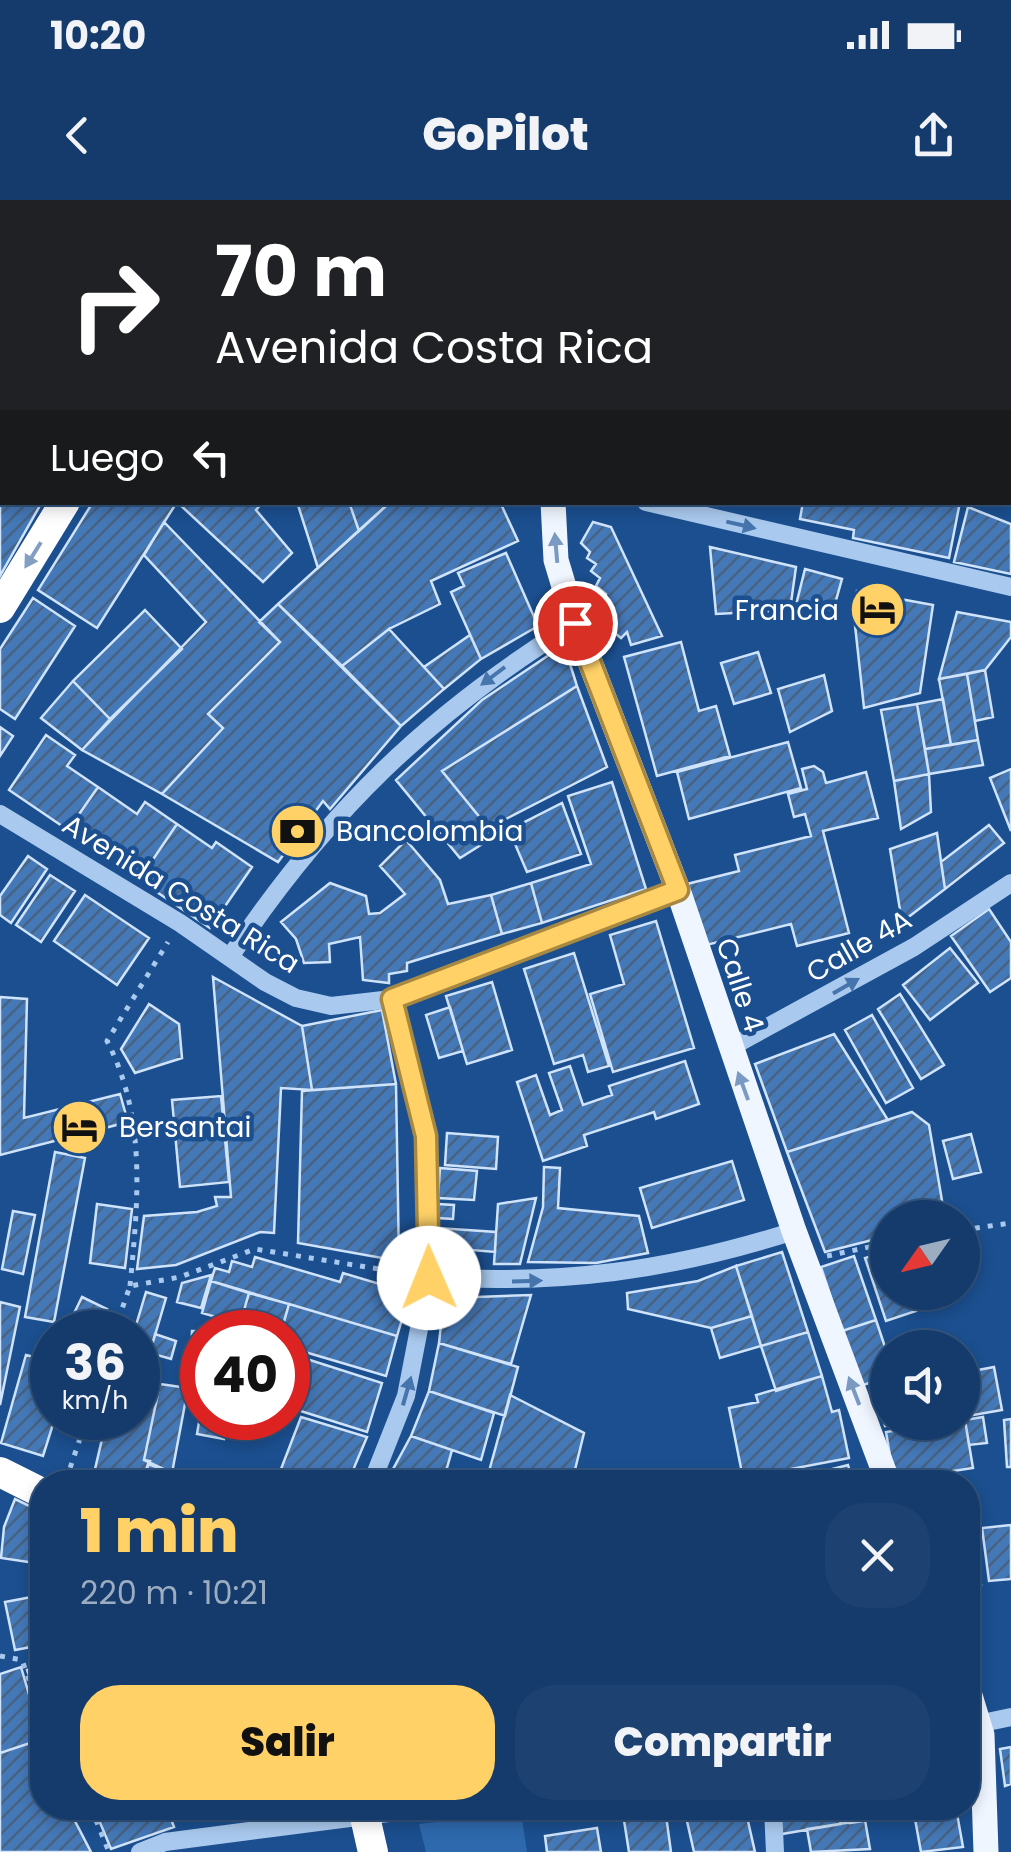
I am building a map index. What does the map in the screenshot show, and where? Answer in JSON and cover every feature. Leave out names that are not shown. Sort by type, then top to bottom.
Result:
[{"type":"highway","points":[[0,608],[63,505]]},
{"type":"highway","points":[[0,1472],[30,1487]]},
{"type":"highway","points":[[365,1820],[373,1852]]},
{"type":"main road","name":"Calle 4","points":[[553,505],[556,560],[575,623],[678,890],[729,1048],[883,1470]]},
{"type":"main road","points":[[980,1752],[987,1779],[986,1852]]},
{"type":"street","points":[[659,505],[1011,587]]},
{"type":"street","points":[[230,957],[275,889],[381,768],[493,675],[575,623]]},
{"type":"street","name":"Avenida Costa Rica","points":[[0,814],[296,998],[331,1006],[392,999],[678,890]]},
{"type":"street","name":"Calle 4A","points":[[729,1048],[914,948],[1011,883]]},
{"type":"street","points":[[377,1470],[406,1396],[429,1278],[426,1136],[392,999]]},
{"type":"street","points":[[429,1278],[559,1280],[651,1270],[794,1231]]},
{"type":"street","points":[[980,1724],[1011,1718]]},
{"type":"street","points":[[140,1852],[165,1842],[306,1820]]},
{"type":"street","points":[[774,1820],[775,1852]]},
{"type":"path","points":[[122,1310],[130,1286],[139,1197],[134,1121],[123,1072],[107,1040],[180,923]]},
{"type":"path","points":[[980,1227],[1011,1223]]},
{"type":"path","points":[[805,1261],[870,1247]]},
{"type":"path","points":[[130,1286],[180,1277],[255,1249],[429,1278]]},
{"type":"path","points":[[69,1470],[79,1440]]},
{"type":"path","points":[[0,1656],[22,1660],[30,1683]]},
{"type":"path","points":[[95,1820],[109,1852]]},
{"type":"shaded area","points":[[522,1820],[527,1852],[426,1852],[419,1824]]},
{"type":"building","points":[[0,505],[40,505],[0,576]]},
{"type":"building","points":[[91,505],[175,505],[97,628],[38,590]]},
{"type":"building","points":[[180,505],[260,505],[256,510],[292,553],[263,582]]},
{"type":"building","points":[[298,505],[350,505],[359,531],[318,568]]},
{"type":"building","points":[[350,505],[383,505],[385,507],[359,531]]},
{"type":"building","points":[[387,505],[501,505],[518,541],[431,581],[440,604],[389,629],[342,666],[278,604]]},
{"type":"building","points":[[802,505],[959,505],[949,558],[853,538],[854,530],[800,519]]},
{"type":"building","points":[[968,507],[1011,524],[1011,574],[954,562]]},
{"type":"building","points":[[164,522],[280,642],[208,714],[223,728],[162,794],[82,750],[206,622],[144,555]]},
{"type":"building","points":[[593,522],[611,527],[662,636],[631,645],[627,632],[621,638],[611,630],[616,622],[607,615],[612,609],[602,601],[606,594],[596,586],[600,578],[591,571],[596,564],[587,558],[590,552],[581,543]]},
{"type":"building","points":[[710,547],[796,567],[790,610],[716,614]]},
{"type":"building","points":[[506,553],[538,626],[481,659],[451,592],[464,586],[458,573]]},
{"type":"building","points":[[805,569],[842,579],[833,611],[797,601]]},
{"type":"building","points":[[857,591],[933,605],[920,693],[864,708],[854,616]]},
{"type":"building","points":[[33,598],[75,626],[15,719],[0,709],[0,649]]},
{"type":"building","points":[[278,604],[401,726],[330,809],[323,801],[278,862],[162,794],[223,728],[208,714],[280,642],[259,622]]},
{"type":"building","points":[[145,610],[182,649],[110,719],[73,681]]},
{"type":"building","points":[[957,612],[1011,622],[1011,637],[985,670],[939,679]]},
{"type":"building","points":[[389,629],[444,689],[401,726],[342,666]]},
{"type":"building","points":[[470,635],[481,659],[444,689],[424,667]]},
{"type":"building","points":[[681,642],[699,711],[716,706],[730,756],[657,776],[624,657]]},
{"type":"building","points":[[564,645],[577,686],[442,771],[495,836],[460,858],[396,780],[482,700]]},
{"type":"building","points":[[758,652],[771,693],[734,704],[721,663]]},
{"type":"building","points":[[985,670],[993,717],[975,721],[967,674]]},
{"type":"building","points":[[967,674],[978,740],[951,745],[939,679]]},
{"type":"building","points":[[824,675],[832,711],[790,732],[778,689]]},
{"type":"building","points":[[73,681],[110,719],[82,750],[41,718]]},
{"type":"building","points":[[577,686],[607,767],[498,823],[503,832],[495,836],[442,771]]},
{"type":"building","points":[[943,699],[951,745],[925,749],[917,704]]},
{"type":"building","points":[[917,704],[929,774],[894,781],[881,710]]},
{"type":"building","points":[[0,727],[13,736],[0,756]]},
{"type":"building","points":[[46,735],[75,755],[67,766],[98,787],[68,830],[9,790]]},
{"type":"building","points":[[978,740],[983,765],[929,774],[925,749]]},
{"type":"building","points":[[788,742],[801,788],[689,819],[677,772]]},
{"type":"building","points":[[814,766],[823,772],[826,783],[866,772],[878,818],[823,831],[849,933],[797,946],[791,924],[702,946],[687,884],[739,871],[735,855],[811,836],[805,814],[794,817],[788,794],[807,789],[802,769]]},
{"type":"building","points":[[1011,769],[1011,831],[990,778]]},
{"type":"building","points":[[929,774],[931,812],[901,829],[894,781]]},
{"type":"building","points":[[612,782],[646,889],[542,923],[531,883],[591,864],[568,796]]},
{"type":"building","points":[[98,787],[137,814],[145,802],[177,824],[139,880],[68,830]]},
{"type":"building","points":[[562,803],[581,854],[527,872],[509,830]]},
{"type":"building","points":[[177,824],[212,848],[216,842],[252,867],[210,928],[139,880]]},
{"type":"building","points":[[989,825],[1004,843],[945,889],[941,862]]},
{"type":"building","points":[[937,833],[945,889],[902,922],[890,849]]},
{"type":"building","points":[[406,840],[440,880],[448,904],[491,895],[502,934],[407,963],[407,971],[389,974],[389,983],[363,980],[360,937],[329,944],[330,962],[304,963],[296,939],[281,922],[330,883],[366,896],[369,914],[380,913],[405,894],[380,866]]},
{"type":"building","points":[[28,856],[47,869],[11,923],[0,915],[0,896]]},
{"type":"building","points":[[50,875],[75,891],[41,942],[16,925]]},
{"type":"building","points":[[531,883],[542,923],[502,934],[491,895]]},
{"type":"building","points":[[85,895],[149,938],[117,985],[54,941]]},
{"type":"building","points":[[989,909],[1011,942],[1011,978],[990,992],[951,936]]},
{"type":"building","points":[[656,921],[694,1048],[613,1072],[590,994],[624,984],[610,935]]},
{"type":"building","points":[[950,948],[978,983],[930,1020],[903,985]]},
{"type":"building","points":[[574,953],[609,1066],[588,1072],[583,1055],[554,1064],[524,969]]},
{"type":"building","points":[[213,977],[302,1026],[312,1090],[281,1088],[274,1233],[260,1232],[176,1265],[137,1269],[144,1216],[197,1212],[217,1206],[215,1197],[231,1197]]},
{"type":"building","points":[[492,982],[512,1050],[467,1064],[446,996]]},
{"type":"building","points":[[900,994],[944,1065],[921,1079],[878,1009]]},
{"type":"building","points":[[0,997],[27,999],[24,1118],[120,1094],[128,1122],[0,1155]]},
{"type":"building","points":[[149,1004],[179,1024],[182,1058],[135,1073],[121,1049]]},
{"type":"building","points":[[450,1007],[463,1051],[439,1058],[426,1015]]},
{"type":"building","points":[[382,1010],[396,1084],[312,1090],[302,1026]]},
{"type":"building","points":[[872,1015],[913,1088],[886,1103],[845,1030]]},
{"type":"building","points":[[834,1034],[888,1120],[787,1152],[755,1064]]},
{"type":"building","points":[[685,1061],[699,1104],[656,1119],[654,1112],[584,1135],[587,1146],[543,1161],[517,1082],[536,1075],[550,1115],[562,1110],[549,1073],[570,1066],[583,1105],[612,1095],[609,1086]]},
{"type":"building","points":[[396,1084],[399,1261],[298,1243],[302,1091]]},
{"type":"building","points":[[221,1096],[229,1182],[180,1187],[172,1100]]},
{"type":"building","points":[[912,1112],[929,1125],[942,1200],[870,1200],[870,1241],[825,1252],[787,1152]]},
{"type":"building","points":[[447,1133],[498,1137],[496,1169],[445,1165]]},
{"type":"building","points":[[971,1134],[981,1172],[953,1179],[943,1141]]},
{"type":"building","points":[[55,1152],[85,1158],[56,1310],[30,1310],[30,1318],[25,1317]]},
{"type":"building","points":[[732,1161],[744,1200],[652,1228],[640,1188]]},
{"type":"building","points":[[544,1167],[560,1168],[558,1208],[639,1216],[648,1253],[596,1263],[528,1262],[543,1207]]},
{"type":"building","points":[[440,1168],[477,1171],[474,1200],[438,1198]]},
{"type":"building","points":[[536,1198],[520,1264],[494,1264],[498,1204]]},
{"type":"building","points":[[97,1204],[132,1209],[125,1268],[90,1263]]},
{"type":"building","points":[[438,1204],[454,1205],[453,1219],[437,1218]]},
{"type":"building","points":[[13,1211],[35,1215],[23,1274],[2,1269]]},
{"type":"building","points":[[437,1228],[496,1232],[495,1252],[436,1247]]},
{"type":"building","points":[[782,1252],[808,1332],[761,1346],[736,1266]]},
{"type":"building","points":[[854,1256],[876,1320],[842,1331],[821,1267]]},
{"type":"building","points":[[255,1257],[340,1282],[343,1273],[410,1293],[397,1336],[211,1281],[215,1268],[229,1272],[232,1261],[252,1267]]},
{"type":"building","points":[[736,1266],[752,1316],[711,1328],[628,1309],[627,1293],[698,1281]]},
{"type":"building","points":[[211,1275],[201,1308],[177,1302],[182,1283]]},
{"type":"building","points":[[211,1281],[249,1293],[244,1310],[203,1310]]},
{"type":"building","points":[[146,1292],[166,1298],[160,1318],[160,1310],[141,1310]]},
{"type":"building","points":[[249,1293],[289,1304],[287,1310],[244,1310]]},
{"type":"building","points":[[531,1295],[511,1364],[439,1343],[443,1306],[450,1298]]},
{"type":"building","points":[[82,1297],[107,1309],[106,1310],[76,1310]]},
{"type":"building","points":[[0,1302],[20,1307],[0,1405]]},
{"type":"building","points":[[289,1304],[309,1310],[287,1310]]},
{"type":"building","points":[[310,1310],[397,1336],[386,1376],[310,1354]]},
{"type":"building","points":[[882,1310],[916,1310],[916,1311],[886,1321]]},
{"type":"building","points":[[752,1316],[761,1346],[720,1358],[711,1328]]},
{"type":"building","points":[[876,1320],[879,1330],[870,1330],[870,1383],[860,1386],[842,1331]]},
{"type":"building","points":[[808,1332],[822,1376],[776,1391],[761,1346]]},
{"type":"building","points":[[160,1336],[176,1341],[171,1359],[160,1356]]},
{"type":"building","points":[[439,1343],[518,1367],[505,1416],[429,1391]]},
{"type":"building","points":[[26,1355],[30,1356],[30,1440],[48,1440],[43,1456],[1,1443]]},
{"type":"building","points":[[310,1360],[382,1383],[367,1432],[310,1414]]},
{"type":"building","points":[[994,1367],[1002,1410],[980,1414],[980,1370]]},
{"type":"building","points":[[822,1376],[832,1412],[839,1410],[849,1458],[785,1470],[741,1470],[729,1408],[758,1402],[756,1395]]},
{"type":"building","points":[[160,1384],[180,1387],[180,1430],[173,1470],[144,1460],[148,1440],[160,1440]]},
{"type":"building","points":[[429,1391],[494,1413],[481,1460],[411,1436]]},
{"type":"building","points":[[510,1395],[584,1433],[575,1470],[489,1470]]},
{"type":"building","points":[[983,1417],[987,1443],[969,1445],[968,1440],[980,1440]]},
{"type":"building","points":[[1011,1419],[1011,1467],[1007,1467],[1004,1420]]},
{"type":"building","points":[[310,1420],[367,1437],[353,1470],[281,1470],[292,1440],[310,1440]]},
{"type":"building","points":[[411,1436],[452,1450],[446,1470],[393,1470]]},
{"type":"building","points":[[102,1440],[148,1440],[144,1460],[150,1461],[147,1470],[95,1470]]},
{"type":"building","points":[[887,1440],[968,1440],[973,1468],[892,1470]]},
{"type":"building","points":[[15,1499],[30,1506],[30,1562],[1,1558],[4,1527]]},
{"type":"building","points":[[1011,1525],[1011,1579],[989,1581],[982,1528]]},
{"type":"building","points":[[30,1597],[30,1647],[15,1650],[5,1602]]},
{"type":"building","points":[[21,1667],[30,1698],[30,1743],[0,1753],[0,1674]]},
{"type":"building","points":[[30,1743],[30,1820],[76,1820],[91,1852],[0,1852],[0,1753]]},
{"type":"building","points":[[1011,1747],[1011,1784],[1005,1786],[1000,1749]]},
{"type":"building","points":[[99,1820],[171,1820],[174,1827],[111,1849]]},
{"type":"building","points":[[624,1820],[667,1820],[671,1852],[629,1852]]},
{"type":"building","points":[[687,1820],[748,1820],[755,1852],[694,1852]]},
{"type":"building","points":[[779,1820],[840,1820],[841,1824],[782,1834]]},
{"type":"building","points":[[865,1820],[870,1849],[811,1852],[807,1829]]},
{"type":"building","points":[[915,1820],[958,1820],[963,1847],[921,1852]]},
{"type":"building","points":[[597,1828],[601,1852],[547,1852],[545,1836]]},
{"type":"place","name":"Francia","points":[[878,610]]},
{"type":"place","name":"Bancolombia","points":[[297,831]]},
{"type":"place","name":"Bersantai","points":[[80,1127]]},
{"type":"route","points":[[429,1278],[426,1136],[392,999],[678,890],[575,623]]}]
